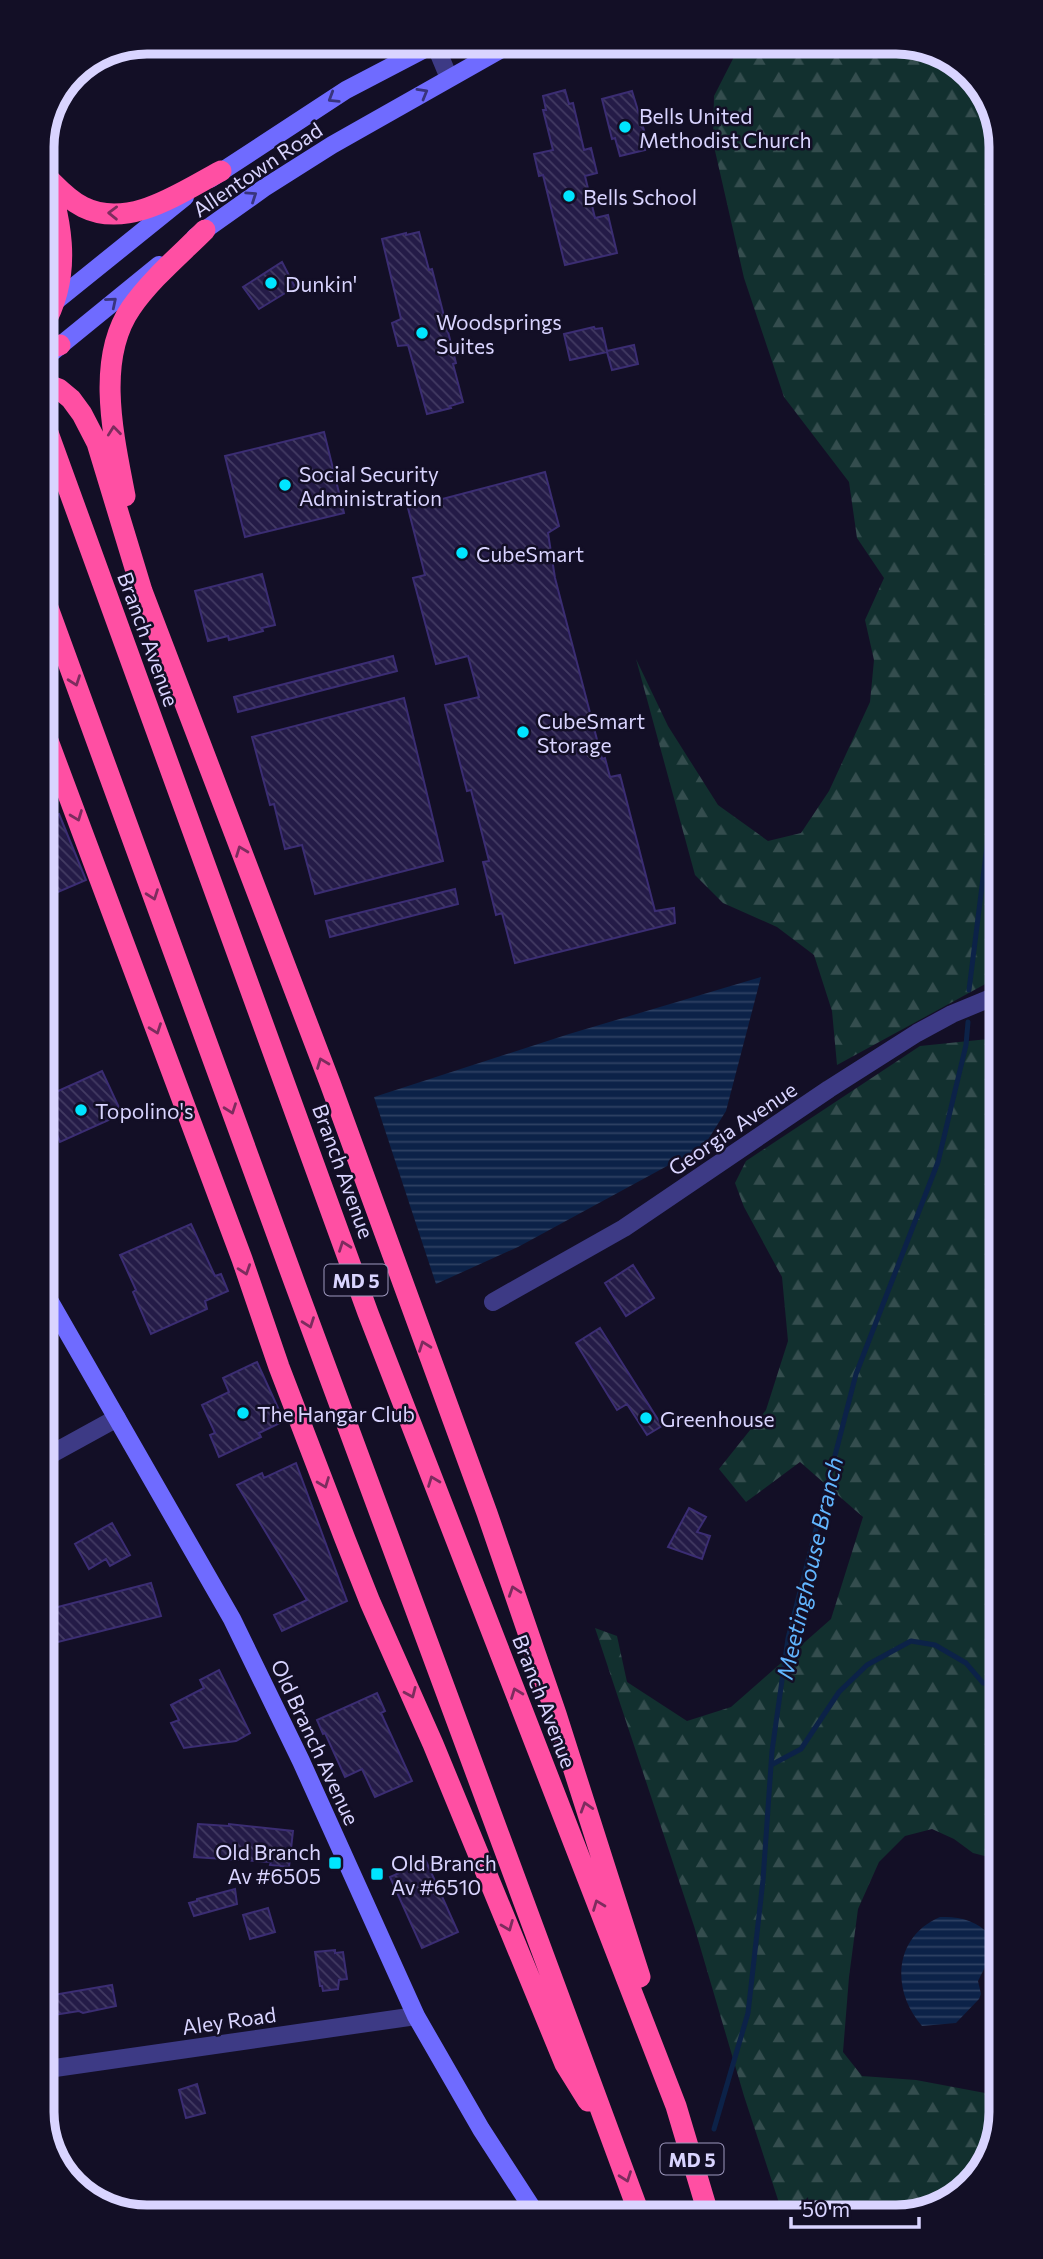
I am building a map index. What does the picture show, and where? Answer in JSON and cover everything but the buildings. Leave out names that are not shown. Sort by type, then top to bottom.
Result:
[{"type":"highway","points":[[54,184],[66,197],[92,211],[106,214],[131,213],[158,203],[221,171]]},
{"type":"highway","points":[[54,203],[64,262],[62,278],[54,295]]},
{"type":"highway","points":[[161,641],[126,503],[117,454],[110,365],[117,333],[132,307],[205,230]]},
{"type":"highway","points":[[54,386],[71,399],[92,430],[120,523],[161,641],[330,1083],[491,1525],[556,1714],[675,2083],[676,2106]]},
{"type":"highway","name":"Branch Avenue","points":[[54,450],[368,1313],[676,2106],[706,2205]]},
{"type":"highway","name":"MD 5","points":[[54,624],[327,1373],[636,2205]]},
{"type":"highway","points":[[54,757],[242,1259],[279,1367],[370,1602],[433,1744],[565,2064],[613,2141]]},
{"type":"main road","name":"Allentown Road","points":[[54,302],[150,223],[221,171],[346,90],[415,54]]},
{"type":"main road","name":"Allentown Road","points":[[54,346],[264,188],[332,145],[492,54]]},
{"type":"main road","name":"Old Branch Avenue","points":[[54,1309],[200,1561],[259,1673],[416,2016],[481,2129],[530,2205]]},
{"type":"street","points":[[440,54],[449,78]]},
{"type":"street","name":"Georgia Avenue","points":[[493,1302],[624,1228],[829,1089],[929,1025],[989,999]]},
{"type":"street","points":[[54,1453],[117,1418]]},
{"type":"street","name":"Aley Road","points":[[54,2068],[416,2016]]},
{"type":"green space","points":[[735,54],[901,54],[931,61],[961,82],[979,106],[988,136],[989,982],[837,1065],[832,1011],[814,955],[777,927],[723,903],[695,875],[636,659],[668,726],[718,805],[768,841],[801,833],[829,791],[870,702],[874,660],[865,620],[884,578],[857,538],[849,482],[784,397],[744,278],[713,142],[714,96]]},
{"type":"green space","points":[[989,1039],[989,1857],[973,1853],[954,1839],[932,1829],[905,1836],[879,1862],[858,1909],[843,2052],[862,2076],[916,2080],[989,2094],[988,2123],[979,2153],[969,2168],[952,2185],[925,2200],[895,2205],[780,2205],[744,2096],[694,1926],[595,1628],[617,1636],[627,1682],[687,1721],[731,1707],[831,1619],[863,1517],[800,1462],[746,1502],[719,1469],[766,1410],[788,1341],[782,1277],[744,1207],[735,1183],[746,1161],[920,1046]]},
{"type":"water","points":[[761,977],[726,1111],[704,1146],[518,1247],[436,1284],[374,1097],[569,1034]]},
{"type":"water","points":[[940,1917],[954,1917],[974,1923],[989,1934],[989,1959],[978,1981],[981,1994],[956,2023],[922,2026],[905,1997],[902,1966],[905,1951],[924,1926]]},
{"type":"waterway","name":"Meetinghouse Branch","points":[[969,990],[989,830]]},
{"type":"waterway","name":"Meetinghouse Branch","points":[[714,2129],[748,2013],[763,1880],[772,1751],[788,1638],[856,1374],[938,1162],[966,1045],[968,1022]]},
{"type":"waterway","points":[[771,1765],[801,1749],[839,1692],[867,1665],[911,1641],[935,1645],[966,1663],[983,1683],[989,1683]]},
{"type":"place","name":"Bells United Methodist Church","points":[[625,127]]},
{"type":"place","name":"Bells School","points":[[569,196]]},
{"type":"place","name":"Dunkin'","points":[[271,283]]},
{"type":"place","name":"Woodsprings Suites","points":[[422,333]]},
{"type":"place","name":"Social Security Administration","points":[[285,485]]},
{"type":"place","name":"CubeSmart","points":[[462,553]]},
{"type":"place","name":"CubeSmart Storage","points":[[523,732]]},
{"type":"place","name":"Topolino's","points":[[81,1110]]},
{"type":"place","name":"The Hangar Club","points":[[243,1413]]},
{"type":"place","name":"Greenhouse","points":[[646,1418]]},
{"type":"place","name":"Old Branch Av #6505","points":[[335,1863]]},
{"type":"place","name":"Old Branch Av #6510","points":[[377,1874]]}]
